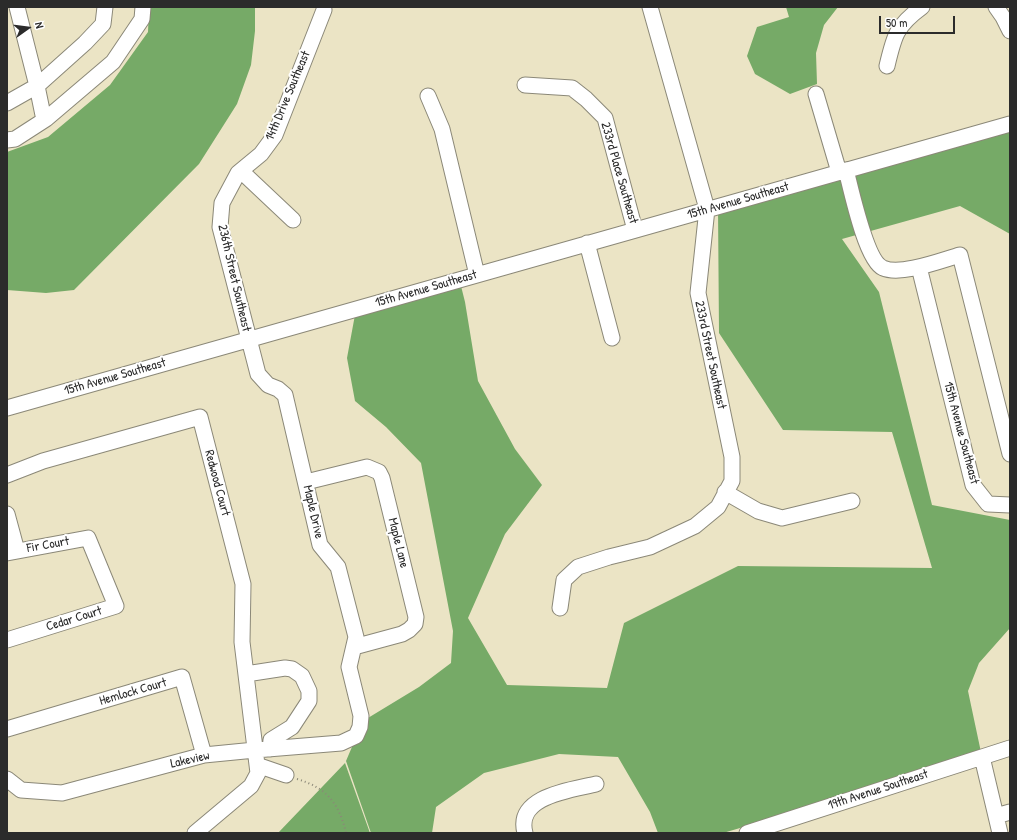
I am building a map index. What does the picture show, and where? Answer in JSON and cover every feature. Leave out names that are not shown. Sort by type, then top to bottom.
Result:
[{"type":"street","points":[[17,7],[44,120]]},
{"type":"street","points":[[7,103],[37,86],[80,49],[102,24],[105,7]]},
{"type":"street","points":[[7,140],[15,139],[44,120],[113,62],[142,19],[143,7]]},
{"type":"street","name":"233rd Street Southeast","points":[[560,608],[564,580],[578,567],[609,557],[650,547],[695,526],[718,507],[732,481],[732,457],[698,293],[707,209],[650,7]]},
{"type":"street","points":[[887,66],[894,38],[901,25],[922,7]]},
{"type":"street","points":[[996,7],[1010,30]]},
{"type":"street","name":"14th Drive Southeast","points":[[240,172],[261,154],[275,135],[328,8]]},
{"type":"street","name":"233rd Place Southeast","points":[[525,85],[572,88],[606,118],[635,230]]},
{"type":"street","points":[[816,94],[867,246],[873,258],[882,268],[897,271],[919,267],[960,255],[1010,454]]},
{"type":"street","points":[[428,96],[442,129],[477,274]]},
{"type":"street","name":"15th Avenue Southeast","points":[[7,408],[1010,124]]},
{"type":"street","points":[[240,172],[293,220]]},
{"type":"street","name":"236th Street Southeast","points":[[240,172],[222,203],[220,227],[248,339]]},
{"type":"street","points":[[587,243],[612,338]]},
{"type":"street","name":"15th Avenue Southeast","points":[[919,267],[973,485],[988,504],[1010,505]]},
{"type":"street","name":"Maple Drive","points":[[248,339],[258,374],[268,384],[286,394],[320,545],[338,566],[356,638],[349,667],[361,716]]},
{"type":"street","name":"Redwood Court","points":[[7,475],[43,461],[200,416],[243,584],[242,642],[257,765]]},
{"type":"street","name":"Maple Lane","points":[[306,482],[367,467],[378,472],[382,478],[416,617],[415,624],[402,634],[354,647]]},
{"type":"street","points":[[725,492],[758,511],[782,518],[852,501]]},
{"type":"street","points":[[7,514],[12,552]]},
{"type":"street","name":"Fir Court","points":[[12,552],[88,538]]},
{"type":"street","name":"Cedar Court","points":[[7,640],[116,606],[88,538]]},
{"type":"street","points":[[246,674],[285,668],[292,669],[302,676],[309,691],[309,701],[301,714],[292,727],[271,740],[270,749]]},
{"type":"street","name":"Hemlock Court","points":[[7,729],[182,677],[204,755]]},
{"type":"street","name":"Lakeview","points":[[7,780],[21,790],[62,793],[204,755],[341,743],[356,736],[360,727],[361,716]]},
{"type":"street","name":"19th Avenue Southeast","points":[[747,833],[1010,748]]},
{"type":"street","points":[[982,757],[1003,814],[1000,833]]},
{"type":"street","points":[[195,833],[251,786],[258,773],[257,765],[286,775]]},
{"type":"street","points":[[524,833],[523,828],[527,812],[536,803],[546,797],[596,784]]},
{"type":"path","points":[[286,775],[308,782],[328,794],[338,809],[346,833]]},
{"type":"green space","points":[[149,7],[255,7],[255,31],[251,65],[237,104],[199,164],[74,290],[46,293],[7,290],[7,152],[48,137],[110,85],[148,32]]},
{"type":"green space","points":[[786,7],[838,7],[824,25],[816,53],[817,84],[790,94],[755,74],[747,56],[757,27],[789,17]]},
{"type":"green space","points":[[1010,124],[1010,234],[960,206],[842,239],[879,292],[932,505],[1010,520],[1010,628],[979,663],[968,691],[982,757],[723,833],[658,833],[650,812],[618,757],[559,754],[484,773],[436,807],[432,833],[371,833],[346,761],[363,721],[419,687],[451,663],[453,631],[421,463],[386,427],[355,401],[347,358],[357,304],[458,274],[465,302],[478,381],[515,449],[542,485],[505,534],[468,618],[507,685],[607,688],[624,623],[738,566],[932,568],[892,432],[783,430],[719,333],[718,208]]},
{"type":"green space","points":[[345,763],[370,833],[278,833]]}]
